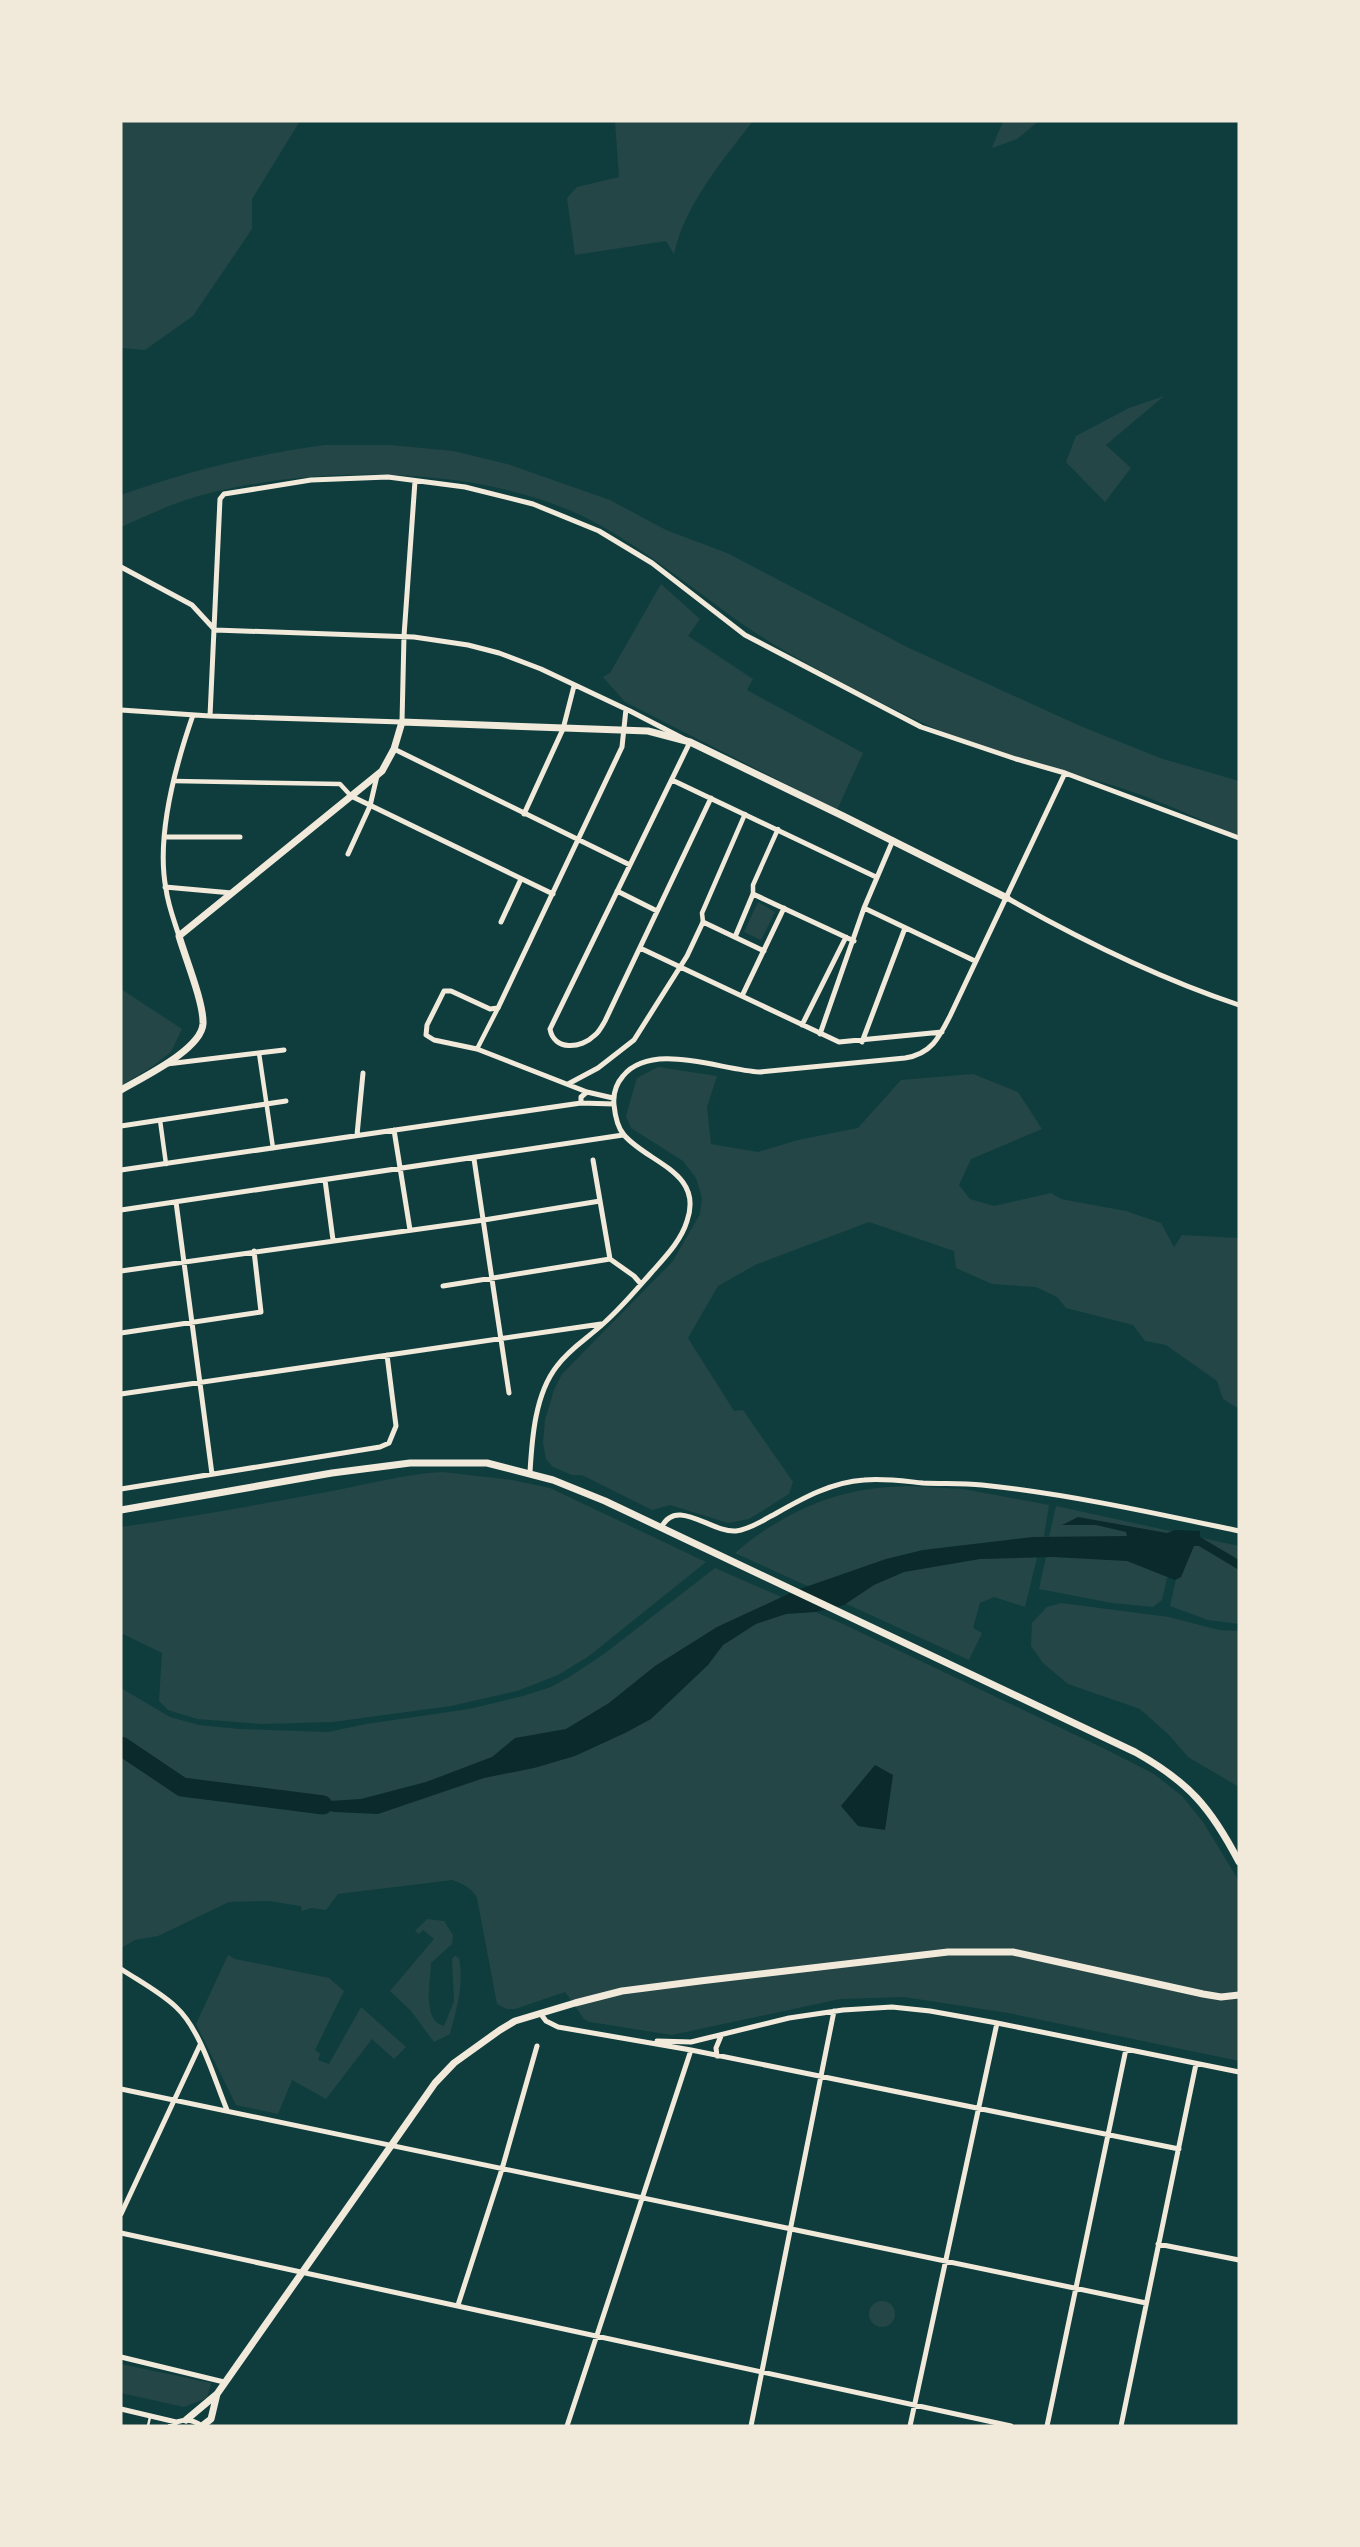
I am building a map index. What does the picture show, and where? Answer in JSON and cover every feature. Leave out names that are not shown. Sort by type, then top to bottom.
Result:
[{"type":"street","points":[[210,716],[220,499],[224,494],[311,480],[388,477],[465,487],[533,504],[599,531],[652,563],[745,635],[921,727],[1065,773],[1239,838]]},
{"type":"street","points":[[182,933],[377,776],[394,750],[402,722],[404,636],[415,481]]},
{"type":"street","points":[[121,567],[192,605],[215,630],[404,636],[444,640],[499,653],[541,669],[893,840],[1007,898],[1076,937],[1146,969],[1239,1005]]},
{"type":"street","points":[[524,814],[563,729],[574,686]]},
{"type":"street","points":[[477,1049],[622,747],[626,709]]},
{"type":"street","points":[[121,710],[210,716],[648,731],[690,742]]},
{"type":"street","points":[[121,1090],[167,1064],[196,1039],[203,1024],[182,933],[165,887],[165,837],[169,797],[193,715]]},
{"type":"street","points":[[690,742],[550,1029],[552,1038],[557,1043],[580,1045],[594,1036],[605,1021],[711,798]]},
{"type":"street","points":[[394,750],[630,865]]},
{"type":"street","points":[[530,1472],[532,1443],[540,1405],[555,1368],[573,1348],[604,1323],[669,1254],[687,1221],[687,1186],[679,1176],[623,1135],[617,1122],[614,1101],[618,1084],[624,1074],[650,1059],[669,1057],[739,1071],[760,1072],[914,1056],[931,1048],[942,1032],[1065,773]]},
{"type":"street","points":[[348,854],[370,806],[377,776]]},
{"type":"street","points":[[672,780],[876,877]]},
{"type":"street","points":[[174,781],[340,784],[351,796],[370,806],[553,894]]},
{"type":"street","points":[[568,1084],[598,1068],[634,1040],[680,966],[703,922],[702,913],[745,814]]},
{"type":"street","points":[[735,937],[753,894],[753,886],[778,829]]},
{"type":"street","points":[[165,837],[240,837]]},
{"type":"street","points":[[820,1034],[864,908],[893,840]]},
{"type":"street","points":[[501,922],[521,879]]},
{"type":"street","points":[[165,887],[232,893]]},
{"type":"street","points":[[617,891],[657,911]]},
{"type":"street","points":[[753,894],[854,941]]},
{"type":"street","points":[[742,996],[784,908]]},
{"type":"street","points":[[864,908],[975,961]]},
{"type":"street","points":[[703,922],[764,951]]},
{"type":"street","points":[[862,1042],[905,928]]},
{"type":"street","points":[[802,1025],[846,937]]},
{"type":"street","points":[[639,948],[839,1042],[862,1042],[942,1032]]},
{"type":"street","points":[[498,1008],[490,1009],[451,991],[444,991],[427,1025],[426,1035],[434,1040],[477,1049],[614,1101]]},
{"type":"street","points":[[167,1064],[284,1050]]},
{"type":"street","points":[[259,1054],[273,1148]]},
{"type":"street","points":[[357,1135],[363,1073]]},
{"type":"street","points":[[580,1103],[581,1097],[587,1091]]},
{"type":"street","points":[[121,1126],[286,1101]]},
{"type":"street","points":[[121,1170],[580,1103],[614,1101]]},
{"type":"street","points":[[160,1121],[166,1164]]},
{"type":"street","points":[[394,1130],[410,1230]]},
{"type":"street","points":[[121,1210],[623,1135]]},
{"type":"street","points":[[474,1159],[509,1393]]},
{"type":"street","points":[[593,1160],[611,1259],[642,1284]]},
{"type":"street","points":[[325,1180],[332,1240]]},
{"type":"street","points":[[121,1271],[600,1201]]},
{"type":"street","points":[[176,1202],[212,1474]]},
{"type":"street","points":[[121,1333],[261,1312],[254,1251]]},
{"type":"street","points":[[443,1286],[611,1259]]},
{"type":"street","points":[[121,1394],[604,1323]]},
{"type":"street","points":[[121,1489],[380,1447],[389,1443],[396,1426],[387,1355]]},
{"type":"street","points":[[121,1510],[332,1473],[410,1463],[487,1463],[530,1472],[595,1497],[1135,1752],[1187,1786],[1239,1862]]},
{"type":"street","points":[[661,1528],[665,1519],[674,1514],[682,1514],[724,1530],[739,1531],[835,1486],[864,1480],[896,1479],[982,1485],[1097,1502],[1239,1531]]},
{"type":"street","points":[[121,2409],[173,2424],[186,2420],[217,2394],[435,2083],[454,2063],[515,2021],[622,1992],[948,1952],[1013,1952],[1203,1994],[1221,1997],[1239,1995]]},
{"type":"street","points":[[121,1969],[175,2006],[191,2026],[227,2110]]},
{"type":"street","points":[[634,2041],[691,2042],[789,2018],[834,2011],[892,2007],[997,2022],[1239,2073]]},
{"type":"street","points":[[751,2426],[834,2011]]},
{"type":"street","points":[[540,2013],[546,2021],[558,2026],[691,2050],[1179,2149]]},
{"type":"street","points":[[910,2426],[997,2022]]},
{"type":"street","points":[[717,2056],[717,2043],[723,2034]]},
{"type":"street","points":[[121,2214],[200,2045]]},
{"type":"street","points":[[458,2305],[502,2169],[537,2046]]},
{"type":"street","points":[[1046,2426],[1126,2049]]},
{"type":"street","points":[[566,2426],[691,2050]]},
{"type":"street","points":[[1121,2426],[1196,2064]]},
{"type":"street","points":[[121,2089],[1146,2303]]},
{"type":"street","points":[[121,2233],[1011,2426]]},
{"type":"street","points":[[1158,2244],[1239,2260]]},
{"type":"street","points":[[121,2357],[225,2382]]},
{"type":"street","points":[[186,2420],[203,2426],[211,2419],[217,2394]]},
{"type":"lane","points":[[148,2426],[150,2417]]},
{"type":"shaded area","points":[[121,121],[300,121],[252,199],[252,229],[193,316],[145,350],[121,348]]},
{"type":"shaded area","points":[[615,121],[753,121],[696,200],[679,236],[674,254],[666,241],[575,255],[567,198],[577,187],[619,177]]},
{"type":"shaded area","points":[[1003,121],[1039,121],[1017,139],[992,148]]},
{"type":"shaded area","points":[[1164,396],[1106,445],[1131,468],[1105,502],[1066,462],[1076,436],[1129,408]]},
{"type":"shaded area","points":[[324,445],[390,445],[453,451],[507,464],[610,500],[666,530],[727,553],[909,648],[1078,725],[1160,758],[1239,781],[1239,837],[1141,795],[1009,757],[912,718],[816,669],[769,641],[652,558],[598,524],[555,505],[508,490],[458,481],[406,476],[302,478],[252,484],[195,497],[121,527],[121,495],[221,465]]},
{"type":"shaded area","points":[[661,584],[700,619],[688,636],[753,679],[747,690],[863,753],[837,810],[625,702],[603,677],[610,673]]},
{"type":"shaded area","points":[[758,902],[775,912],[761,940],[744,932]]},
{"type":"shaded area","points":[[121,989],[182,1029],[171,1052],[121,1086]]},
{"type":"shaded area","points":[[658,1067],[717,1076],[707,1107],[711,1144],[758,1152],[798,1140],[858,1128],[901,1080],[973,1074],[1018,1092],[1042,1129],[971,1159],[959,1185],[970,1199],[994,1206],[1051,1193],[1061,1199],[1126,1211],[1161,1223],[1174,1247],[1182,1235],[1239,1238],[1239,1409],[1223,1399],[1217,1381],[1166,1345],[1145,1341],[1133,1325],[1066,1308],[1057,1297],[1036,1287],[992,1284],[956,1268],[954,1251],[869,1222],[755,1265],[718,1286],[688,1338],[734,1411],[743,1410],[793,1482],[789,1494],[749,1519],[728,1523],[670,1505],[652,1510],[582,1475],[572,1475],[553,1467],[546,1459],[543,1443],[545,1420],[562,1374],[673,1261],[700,1214],[702,1198],[696,1178],[683,1161],[631,1128],[626,1116],[637,1078]]},
{"type":"shaded area","points":[[443,1472],[512,1480],[550,1488],[706,1562],[589,1656],[558,1675],[517,1691],[451,1706],[333,1722],[262,1724],[197,1719],[168,1710],[159,1701],[162,1653],[123,1634],[121,1637],[121,1527],[401,1477]]},
{"type":"shaded area","points":[[908,1486],[963,1489],[1049,1505],[1044,1536],[1049,1537],[1056,1506],[1239,1546],[1239,1624],[1208,1620],[1170,1606],[1176,1579],[1174,1574],[1167,1578],[1162,1600],[1153,1607],[1112,1603],[1039,1589],[1046,1557],[1038,1554],[1025,1607],[994,1597],[980,1603],[973,1628],[982,1633],[969,1660],[735,1553],[774,1525],[818,1502],[863,1490]]},
{"type":"shaded area","points":[[1078,1517],[1167,1533],[1175,1530],[1200,1531],[1200,1537],[1239,1560],[1239,1570],[1199,1546],[1194,1546],[1181,1577],[1175,1580],[1127,1561],[1053,1557],[980,1559],[904,1572],[874,1585],[844,1605],[815,1612],[786,1614],[756,1624],[723,1645],[708,1665],[651,1719],[575,1756],[484,1778],[378,1814],[334,1812],[298,1803],[361,1799],[426,1782],[492,1757],[515,1738],[566,1729],[609,1703],[655,1666],[717,1627],[797,1590],[886,1559],[923,1550],[1033,1537],[1127,1536],[1126,1532],[1096,1525],[1062,1525]]},
{"type":"shaded area","points":[[715,1568],[843,1624],[1105,1749],[1154,1774],[1182,1796],[1203,1822],[1239,1881],[1239,2061],[1008,2013],[904,1997],[840,1999],[672,2035],[590,2022],[584,2019],[565,1992],[515,2009],[507,2009],[497,2004],[477,1898],[467,1887],[452,1880],[338,1894],[326,1910],[311,1908],[302,1911],[301,1906],[268,1901],[229,1902],[158,1936],[135,1940],[121,1948],[121,1688],[170,1717],[199,1725],[239,1729],[328,1732],[469,1709],[551,1687],[571,1676],[604,1654]]},
{"type":"shaded area","points":[[1061,1603],[1169,1617],[1219,1630],[1239,1631],[1239,1787],[1188,1757],[1169,1735],[1140,1709],[1068,1684],[1043,1663],[1031,1646],[1032,1623],[1047,1607]]},
{"type":"shaded area","points":[[875,1765],[893,1775],[885,1830],[858,1826],[841,1806]]},
{"type":"shaded area","points":[[427,1919],[444,1921],[453,1935],[452,1944],[431,1963],[430,2008],[432,2016],[444,2026],[454,2001],[452,1959],[455,1956],[459,1958],[461,1978],[450,2034],[434,2042],[411,2011],[390,1991],[434,1939],[423,1930],[419,1934],[415,1931]]},
{"type":"shaded area","points":[[228,1955],[235,1959],[329,1978],[344,1991],[315,2050],[320,2054],[318,2060],[329,2064],[361,2007],[406,2047],[394,2059],[372,2039],[326,2099],[292,2080],[278,2114],[236,2105],[196,2024]]},
{"type":"shaded area","points":[[882,2301],[891,2305],[895,2314],[891,2323],[882,2327],[873,2323],[869,2314],[873,2305]]},
{"type":"shaded area","points":[[121,2364],[211,2383],[207,2398],[184,2407],[121,2393]]},
{"type":"waterway","points":[[121,1746],[182,1787],[323,1805]]}]
